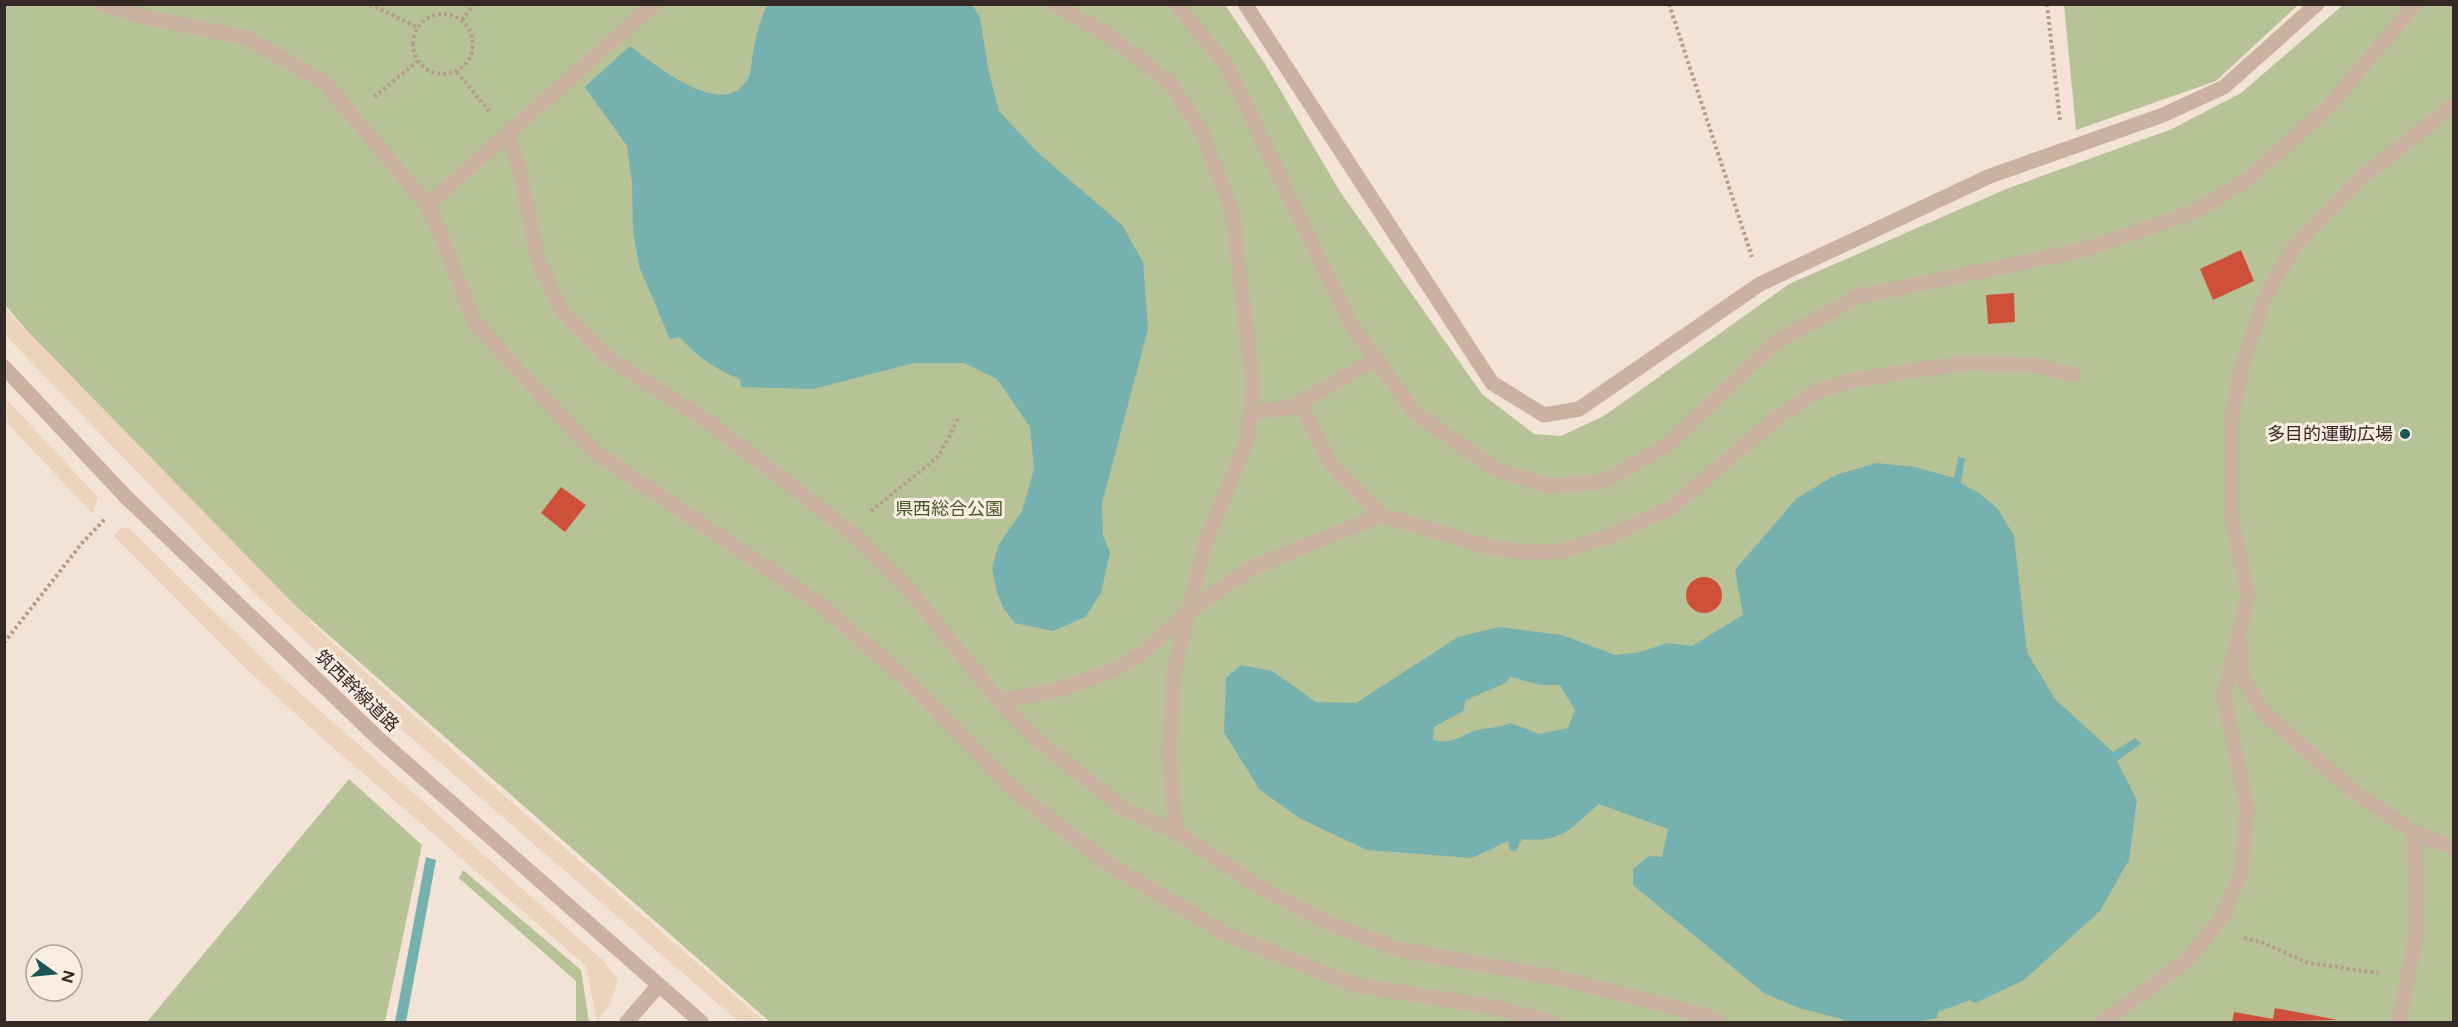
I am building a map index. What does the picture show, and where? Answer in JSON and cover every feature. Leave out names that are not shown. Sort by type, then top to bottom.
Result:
[{"type":"street","points":[[102,4],[141,16],[247,38],[325,83],[427,205],[439,230],[474,322],[593,451],[820,604],[908,681],[1016,792],[1105,862],[1226,934],[1354,985],[1489,1006],[1551,1023]]},
{"type":"street","points":[[427,205],[654,4]]},
{"type":"street","points":[[1053,4],[1102,31],[1169,82],[1202,132],[1232,210],[1253,384],[1247,440],[1205,543],[1174,672],[1170,753],[1176,832]]},
{"type":"street","points":[[1176,4],[1227,66],[1350,323],[1414,411],[1495,469],[1547,486],[1602,482],[1666,446],[1776,342],[1856,297],[2083,250],[2191,213],[2247,180],[2329,106],[2415,4]]},
{"type":"street","points":[[1245,4],[1492,383],[1544,415],[1580,409],[1760,284],[1990,176],[2163,115],[2224,87],[2317,4]]},
{"type":"street","points":[[2102,1023],[2186,961],[2222,917],[2241,873],[2247,808],[2224,695],[2248,596],[2231,513],[2230,423],[2241,369],[2263,302],[2293,248],[2363,176],[2454,105]]},
{"type":"street","points":[[507,134],[519,166],[538,260],[561,310],[607,357],[710,423],[848,531],[912,593],[999,701],[1034,737],[1124,809],[1176,832],[1271,894],[1333,926],[1397,949],[1563,979],[1707,1016],[1718,1023]]},
{"type":"street","points":[[1250,412],[1291,407],[1376,359]]},
{"type":"street","points":[[1299,402],[1331,464],[1381,515],[1485,546],[1522,552],[1562,550],[1612,535],[1672,507],[1779,416],[1815,392],[1854,380],[1964,363],[2035,365],[2073,375]]},
{"type":"street","name":"筑西幹線道路","points":[[4,367],[127,498],[380,740],[702,1023]]},
{"type":"street","points":[[999,701],[1054,691],[1110,672],[1143,653],[1188,612],[1251,568],[1381,515]]},
{"type":"street","points":[[2241,627],[2242,677],[2264,712],[2353,791],[2414,832],[2454,848]]},
{"type":"street","points":[[2399,1023],[2417,928],[2414,832]]},
{"type":"street","points":[[627,1023],[659,985]]},
{"type":"path","points":[[370,4],[418,28]]},
{"type":"path","points":[[462,20],[474,4]]},
{"type":"path","points":[[1669,4],[1760,284]]},
{"type":"path","points":[[2047,4],[2064,149]]},
{"type":"path","points":[[443,13],[462,20],[473,38],[471,57],[457,72],[438,74],[428,71],[418,61],[413,47],[418,28],[434,15],[443,13]]},
{"type":"path","points":[[352,115],[418,61]]},
{"type":"path","points":[[457,72],[507,134]]},
{"type":"path","points":[[848,531],[939,456],[959,417]]},
{"type":"path","points":[[4,643],[82,543],[127,498]]},
{"type":"path","points":[[2212,929],[2264,944],[2308,963],[2347,970],[2408,975]]},
{"type":"green space","points":[[2064,4],[2298,5],[2216,81],[2076,130]]},
{"type":"green space","name":"県西総合公園","points":[[4,5],[1225,5],[1265,64],[1339,190],[1482,394],[1534,434],[1561,436],[1604,416],[1789,284],[2006,189],[2172,129],[2241,93],[2343,5],[2453,5],[2453,1022],[770,1022],[292,603],[64,373],[5,305]]},
{"type":"green space","points":[[349,779],[422,845],[385,1022],[147,1022]]},
{"type":"green space","points":[[463,870],[581,970],[589,1022],[576,1022],[576,981],[459,878]]},
{"type":"shaded area","points":[[5,308],[324,635],[476,771],[765,1022],[739,1022],[385,715],[259,598],[5,335]]},
{"type":"shaded area","points":[[5,398],[98,497],[93,514],[5,421]]},
{"type":"shaded area","points":[[124,527],[130,529],[276,672],[603,960],[617,979],[616,988],[608,1007],[597,1022],[586,966],[314,731],[239,662],[113,535]]},
{"type":"water","points":[[767,5],[972,5],[980,18],[989,73],[999,111],[1037,152],[1122,225],[1143,262],[1148,329],[1102,503],[1103,536],[1110,552],[1101,593],[1085,617],[1053,631],[1015,623],[1004,609],[997,593],[992,568],[998,546],[1022,511],[1034,469],[1030,427],[997,379],[964,363],[914,363],[813,389],[741,387],[740,379],[707,362],[680,337],[670,339],[639,266],[633,229],[632,183],[627,146],[585,87],[630,46],[690,86],[708,93],[724,95],[739,90],[750,74],[757,35]]},
{"type":"water","points":[[1958,457],[1965,458],[1961,483],[1979,493],[1998,509],[2014,536],[2027,652],[2055,699],[2113,752],[2135,738],[2141,744],[2117,761],[2137,800],[2129,860],[2100,911],[2024,980],[1975,1003],[1970,1000],[1938,1012],[1937,1018],[1917,1022],[1843,1022],[1842,1019],[1799,1008],[1764,993],[1633,885],[1633,869],[1649,856],[1662,857],[1668,829],[1599,804],[1565,832],[1547,839],[1522,839],[1516,851],[1510,850],[1508,841],[1472,858],[1367,850],[1299,818],[1259,789],[1224,732],[1226,678],[1241,665],[1272,671],[1316,702],[1356,703],[1458,637],[1499,627],[1562,635],[1615,655],[1641,652],[1667,643],[1692,646],[1743,615],[1735,570],[1797,498],[1836,475],[1876,463],[1915,467],[1954,478]],"holes":[[[1511,677],[1540,685],[1560,685],[1575,710],[1568,728],[1540,734],[1510,723],[1476,731],[1454,740],[1433,740],[1434,727],[1463,711],[1466,700],[1503,684]]]},
{"type":"water","points":[[426,857],[436,860],[406,1022],[395,1022]]},
{"type":"building","points":[[2241,250],[2254,281],[2213,300],[2200,269]]},
{"type":"building","points":[[2014,293],[2015,322],[1988,324],[1986,295]]},
{"type":"building","points":[[561,487],[586,505],[565,532],[541,513]]},
{"type":"building","points":[[1704,577],[1716,583],[1722,595],[1716,607],[1704,613],[1692,607],[1686,595],[1692,583]]},
{"type":"building","points":[[2275,1008],[2338,1020],[2232,1022],[2234,1012],[2273,1019]]},
{"type":"place","name":"多目的運動広場","points":[[2405,434]]}]
